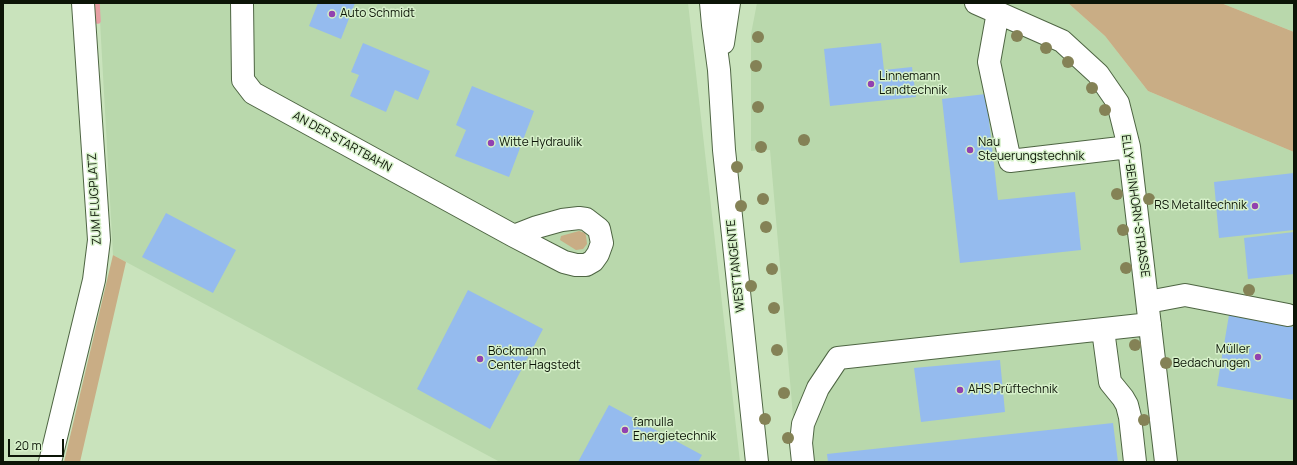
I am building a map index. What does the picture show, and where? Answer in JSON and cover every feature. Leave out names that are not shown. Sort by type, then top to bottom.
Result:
[{"type":"street","name":"ZUM FLUGPLATZ","points":[[50,462],[94,280],[99,240],[83,3]]},
{"type":"street","name":"AN DER STARTBAHN","points":[[242,3],[243,80],[253,93],[514,236]]},
{"type":"street","name":"WESTTANGENTE","points":[[711,3],[719,70],[724,150],[757,462]]},
{"type":"street","name":"WESTTANGENTE","points":[[719,70],[729,3]]},
{"type":"street","name":"ELLY-BEINHORN-STRASSE","points":[[976,3],[1007,10],[1062,40],[1098,74],[1118,103],[1129,147],[1166,462]]},
{"type":"street","points":[[1007,10],[989,62],[1010,161],[1129,147]]},
{"type":"street","points":[[1148,302],[1185,295],[1288,315]]},
{"type":"street","points":[[803,462],[801,442],[803,424],[818,388],[838,358],[1150,324]]},
{"type":"street","points":[[1103,330],[1110,382],[1120,393],[1127,405],[1130,417],[1135,462]]},
{"type":"shaded area","points":[[99,3],[688,3],[740,462],[500,462],[113,255]]},
{"type":"shaded area","points":[[757,3],[1068,3],[1105,36],[1148,91],[1294,152],[1294,462],[797,462],[770,150],[751,151],[751,34]]},
{"type":"shaded area","points":[[1068,3],[1221,3],[1294,32],[1294,152],[1148,91],[1105,36]]},
{"type":"shaded area","points":[[1221,3],[1294,3],[1294,32]]},
{"type":"shaded area","points":[[579,231],[585,233],[586,236],[587,244],[583,249],[576,250],[560,240],[561,236]]},
{"type":"shaded area","points":[[113,255],[126,262],[80,462],[64,462]]},
{"type":"building","name":"Auto Schmidt","points":[[318,3],[355,3],[341,39],[309,26]]},
{"type":"building","points":[[363,43],[430,71],[418,100],[395,90],[386,112],[350,96],[359,75],[351,72]]},
{"type":"building","name":"Linnemann Landtechnik","points":[[881,43],[884,70],[912,67],[916,97],[830,106],[824,49]]},
{"type":"building","name":"Witte Hydraulik","points":[[472,86],[534,111],[509,177],[455,156],[466,130],[456,125]]},
{"type":"building","points":[[986,94],[998,200],[1075,192],[1081,250],[960,263],[942,99]]},
{"type":"building","name":"RS Metalltechnik","points":[[1294,173],[1294,230],[1219,238],[1214,182]]},
{"type":"building","points":[[166,213],[236,250],[213,293],[142,257]]},
{"type":"building","points":[[1294,232],[1294,274],[1248,279],[1244,238]]},
{"type":"building","name":"Böckmann Center Hagstedt","points":[[468,290],[543,329],[490,429],[417,389]]},
{"type":"building","name":"Müller Bedachungen","points":[[1229,315],[1294,327],[1294,400],[1217,386]]},
{"type":"building","name":"AHS Prüftechnik","points":[[1000,360],[1005,412],[921,422],[914,368]]},
{"type":"building","name":"famulla Energietechnik","points":[[609,405],[702,455],[698,462],[578,462]]},
{"type":"building","points":[[1113,423],[1118,462],[828,462],[827,454]]},
{"type":"waterway","points":[[97,3],[98,21]]},
{"type":"place","name":"Auto Schmidt","points":[[332,14]]},
{"type":"place","name":"Linnemann Landtechnik","points":[[871,84]]},
{"type":"place","name":"Witte Hydraulik","points":[[491,143]]},
{"type":"place","name":"Nau Steuerungstechnik","points":[[970,150]]},
{"type":"place","name":"RS Metalltechnik","points":[[1255,206]]},
{"type":"place","name":"Müller Bedachungen","points":[[1258,357]]},
{"type":"place","name":"Böckmann Center Hagstedt","points":[[480,359]]},
{"type":"place","name":"AHS Prüftechnik","points":[[960,390]]},
{"type":"place","name":"famulla Energietechnik","points":[[625,430]]}]
